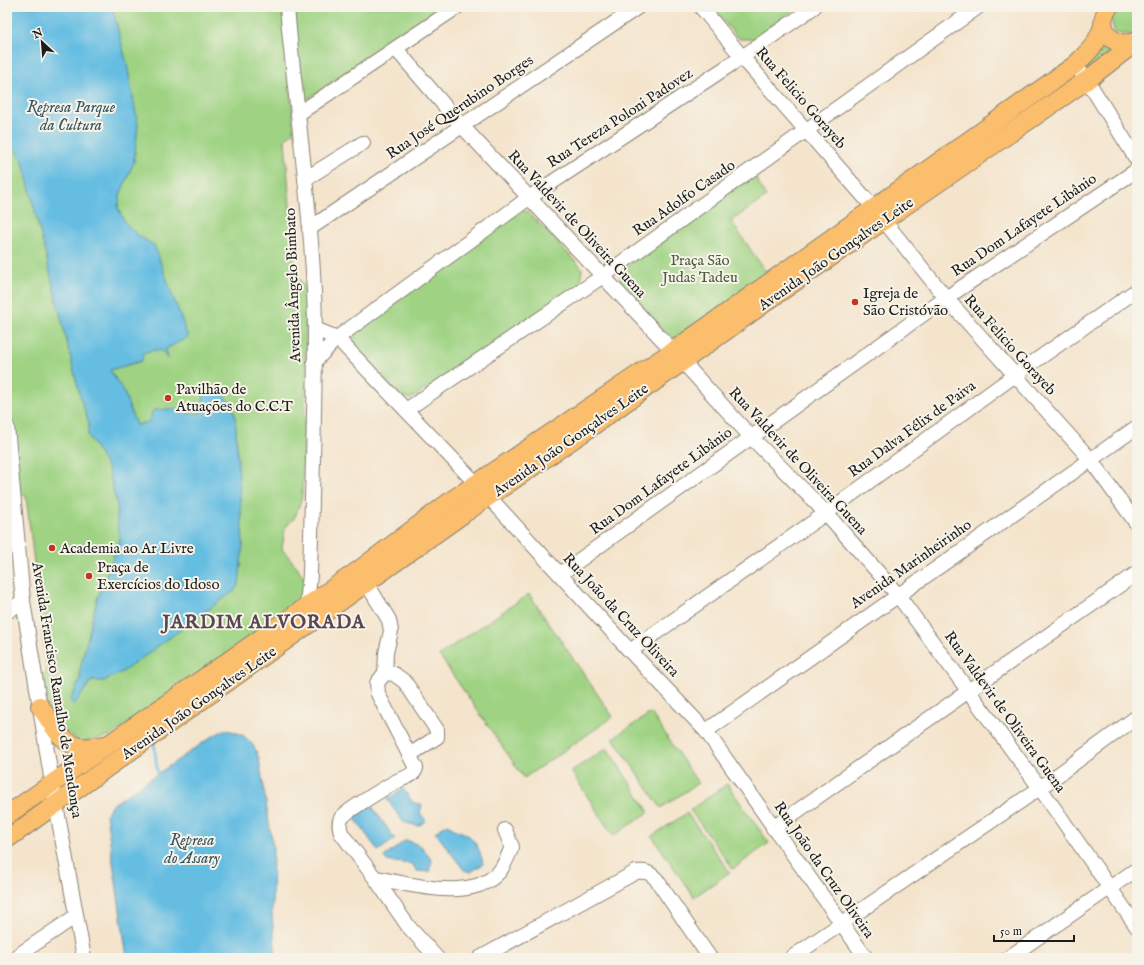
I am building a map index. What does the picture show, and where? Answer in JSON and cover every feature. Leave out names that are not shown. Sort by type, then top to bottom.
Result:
[{"type":"main road","points":[[1102,15],[1110,38],[1116,42],[1129,44],[1136,42]]},
{"type":"main road","name":"Avenida João Gonçalves Leite","points":[[7,815],[331,589],[363,577],[489,497],[576,427],[973,148],[1075,65],[1094,47],[1099,40],[1102,15]]},
{"type":"main road","name":"Avenida João Gonçalves Leite","points":[[973,148],[1087,80],[1136,42]]},
{"type":"main road","name":"Avenida João Gonçalves Leite","points":[[7,839],[56,805],[363,577],[452,500],[476,484],[576,427]]},
{"type":"main road","points":[[452,500],[463,514]]},
{"type":"main road","points":[[40,706],[60,735],[74,747],[90,749],[109,744]]},
{"type":"street","name":"Avenida Ângelo Bimbato","points":[[287,7],[294,91],[298,114],[310,229],[315,329],[310,574],[307,606]]},
{"type":"street","points":[[298,114],[457,7]]},
{"type":"street","name":"Rua Felicio Gorayeb","points":[[701,7],[742,57],[879,214],[946,298],[1090,459],[1137,524]]},
{"type":"street","name":"Rua Tereza Poloni Padovez","points":[[314,362],[337,338],[530,197],[742,57],[814,7]]},
{"type":"street","name":"Rua Adolfo Casado","points":[[406,410],[603,276],[978,7]]},
{"type":"street","name":"Rua José Querubino Borges","points":[[310,229],[632,9]]},
{"type":"street","name":"Rua Valdevir de Oliveira Guena","points":[[396,49],[462,126],[678,356],[751,437],[826,513],[897,594],[1040,788],[1137,927]]},
{"type":"street","points":[[1075,65],[1087,80],[1137,160]]},
{"type":"street","points":[[305,179],[364,143]]},
{"type":"street","name":"Rua Dom Lafayete Libânio","points":[[560,574],[946,298],[1137,170]]},
{"type":"street","name":"Rua Dalva Félix de Paiva","points":[[630,651],[826,513],[1015,375],[1137,290]]},
{"type":"street","name":"Rua João da Cruz Oliveira","points":[[315,329],[337,338],[489,497],[630,651],[706,731],[866,958]]},
{"type":"street","name":"Avenida Francisco Ramalho de Mendonça","points":[[7,426],[23,601],[52,783],[84,958]]},
{"type":"street","name":"Avenida Marinheirinho","points":[[706,731],[897,594],[1137,427]]},
{"type":"street","points":[[773,828],[1137,573]]},
{"type":"street","points":[[310,574],[324,586],[331,589]]},
{"type":"street","points":[[363,577],[389,620],[391,631],[386,653],[385,673],[377,683],[378,694],[416,764],[416,771],[348,812],[341,818],[339,824],[341,833],[375,878],[408,926],[437,958]]},
{"type":"street","points":[[7,612],[23,601]]},
{"type":"street","points":[[385,673],[394,674],[405,682],[437,730],[437,737],[411,754]]},
{"type":"street","points":[[791,958],[1040,788],[1137,717]]},
{"type":"street","points":[[375,878],[447,889],[470,888],[498,874],[512,847],[505,830]]},
{"type":"street","points":[[1008,958],[1137,868]]},
{"type":"street","points":[[480,958],[636,872],[644,871],[649,872],[656,879],[710,958]]},
{"type":"street","points":[[14,958],[76,916]]},
{"type":"green space","points":[[7,7],[283,7],[294,131],[285,140],[295,273],[305,287],[306,369],[302,497],[295,517],[285,528],[282,549],[298,568],[304,579],[300,604],[111,736],[80,743],[52,720],[39,682],[47,671],[26,496],[21,493],[18,484],[7,392]]},
{"type":"green space","points":[[291,7],[440,7],[309,98],[303,98]]},
{"type":"green space","points":[[711,7],[798,7],[754,39],[739,39]]},
{"type":"green space","points":[[1121,7],[1129,7],[1137,12],[1137,31],[1133,35],[1115,33],[1110,17],[1115,10]]},
{"type":"green space","points":[[1102,41],[1111,47],[1112,50],[1089,71],[1084,69]]},
{"type":"green space","name":"Praça São Judas Tadeu","points":[[754,174],[766,197],[731,221],[768,275],[679,339],[669,338],[620,282],[622,270]]},
{"type":"green space","points":[[521,210],[528,212],[582,268],[581,284],[411,399],[400,396],[352,344],[353,334]]},
{"type":"green space","points":[[529,594],[613,717],[524,778],[439,655]]},
{"type":"green space","points":[[651,713],[698,783],[661,808],[613,738]]},
{"type":"green space","points":[[607,748],[649,812],[613,836],[571,771]]},
{"type":"green space","points":[[727,784],[769,843],[733,869],[690,810]]},
{"type":"green space","points":[[687,813],[730,872],[694,897],[652,836]]},
{"type":"water","name":"Represa Parque da Cultura","points":[[7,7],[112,7],[127,64],[138,125],[134,162],[120,195],[118,208],[125,223],[139,236],[154,245],[188,337],[166,349],[168,359],[162,351],[153,350],[143,353],[142,361],[110,370],[124,392],[136,425],[149,422],[153,410],[186,408],[188,414],[200,413],[206,388],[217,391],[225,396],[231,404],[235,414],[243,545],[239,584],[234,591],[124,671],[105,681],[91,681],[74,705],[70,701],[80,679],[80,669],[97,599],[120,539],[117,522],[117,505],[108,469],[88,435],[89,424],[80,396],[23,162],[10,142],[7,132]]},
{"type":"water","name":"Represa do Assary","points":[[225,730],[237,733],[247,738],[254,747],[259,759],[273,847],[272,915],[276,958],[127,958],[106,814],[112,805],[213,736]]},
{"type":"water","points":[[403,788],[412,802],[422,805],[420,813],[426,821],[418,826],[403,822],[387,799]]},
{"type":"water","points":[[371,805],[395,839],[378,851],[354,817]]},
{"type":"water","points":[[448,824],[470,837],[479,850],[483,864],[471,872],[464,870],[435,832]]},
{"type":"water","points":[[406,840],[421,846],[432,861],[429,872],[417,871],[412,864],[387,861],[384,857]]},
{"type":"waterway","points":[[154,742],[158,778]]},
{"type":"place","name":"Igreja de São Cristóvão","points":[[855,302]]},
{"type":"place","name":"Pavilhão de Atuações do C.C.T","points":[[168,398]]},
{"type":"place","name":"Academia ao Ar Livre","points":[[52,548]]},
{"type":"place","name":"Praça de Exercícios do Idoso","points":[[89,576]]},
{"type":"district","name":"JARDIM ALVORADA","points":[[264,623]]}]
